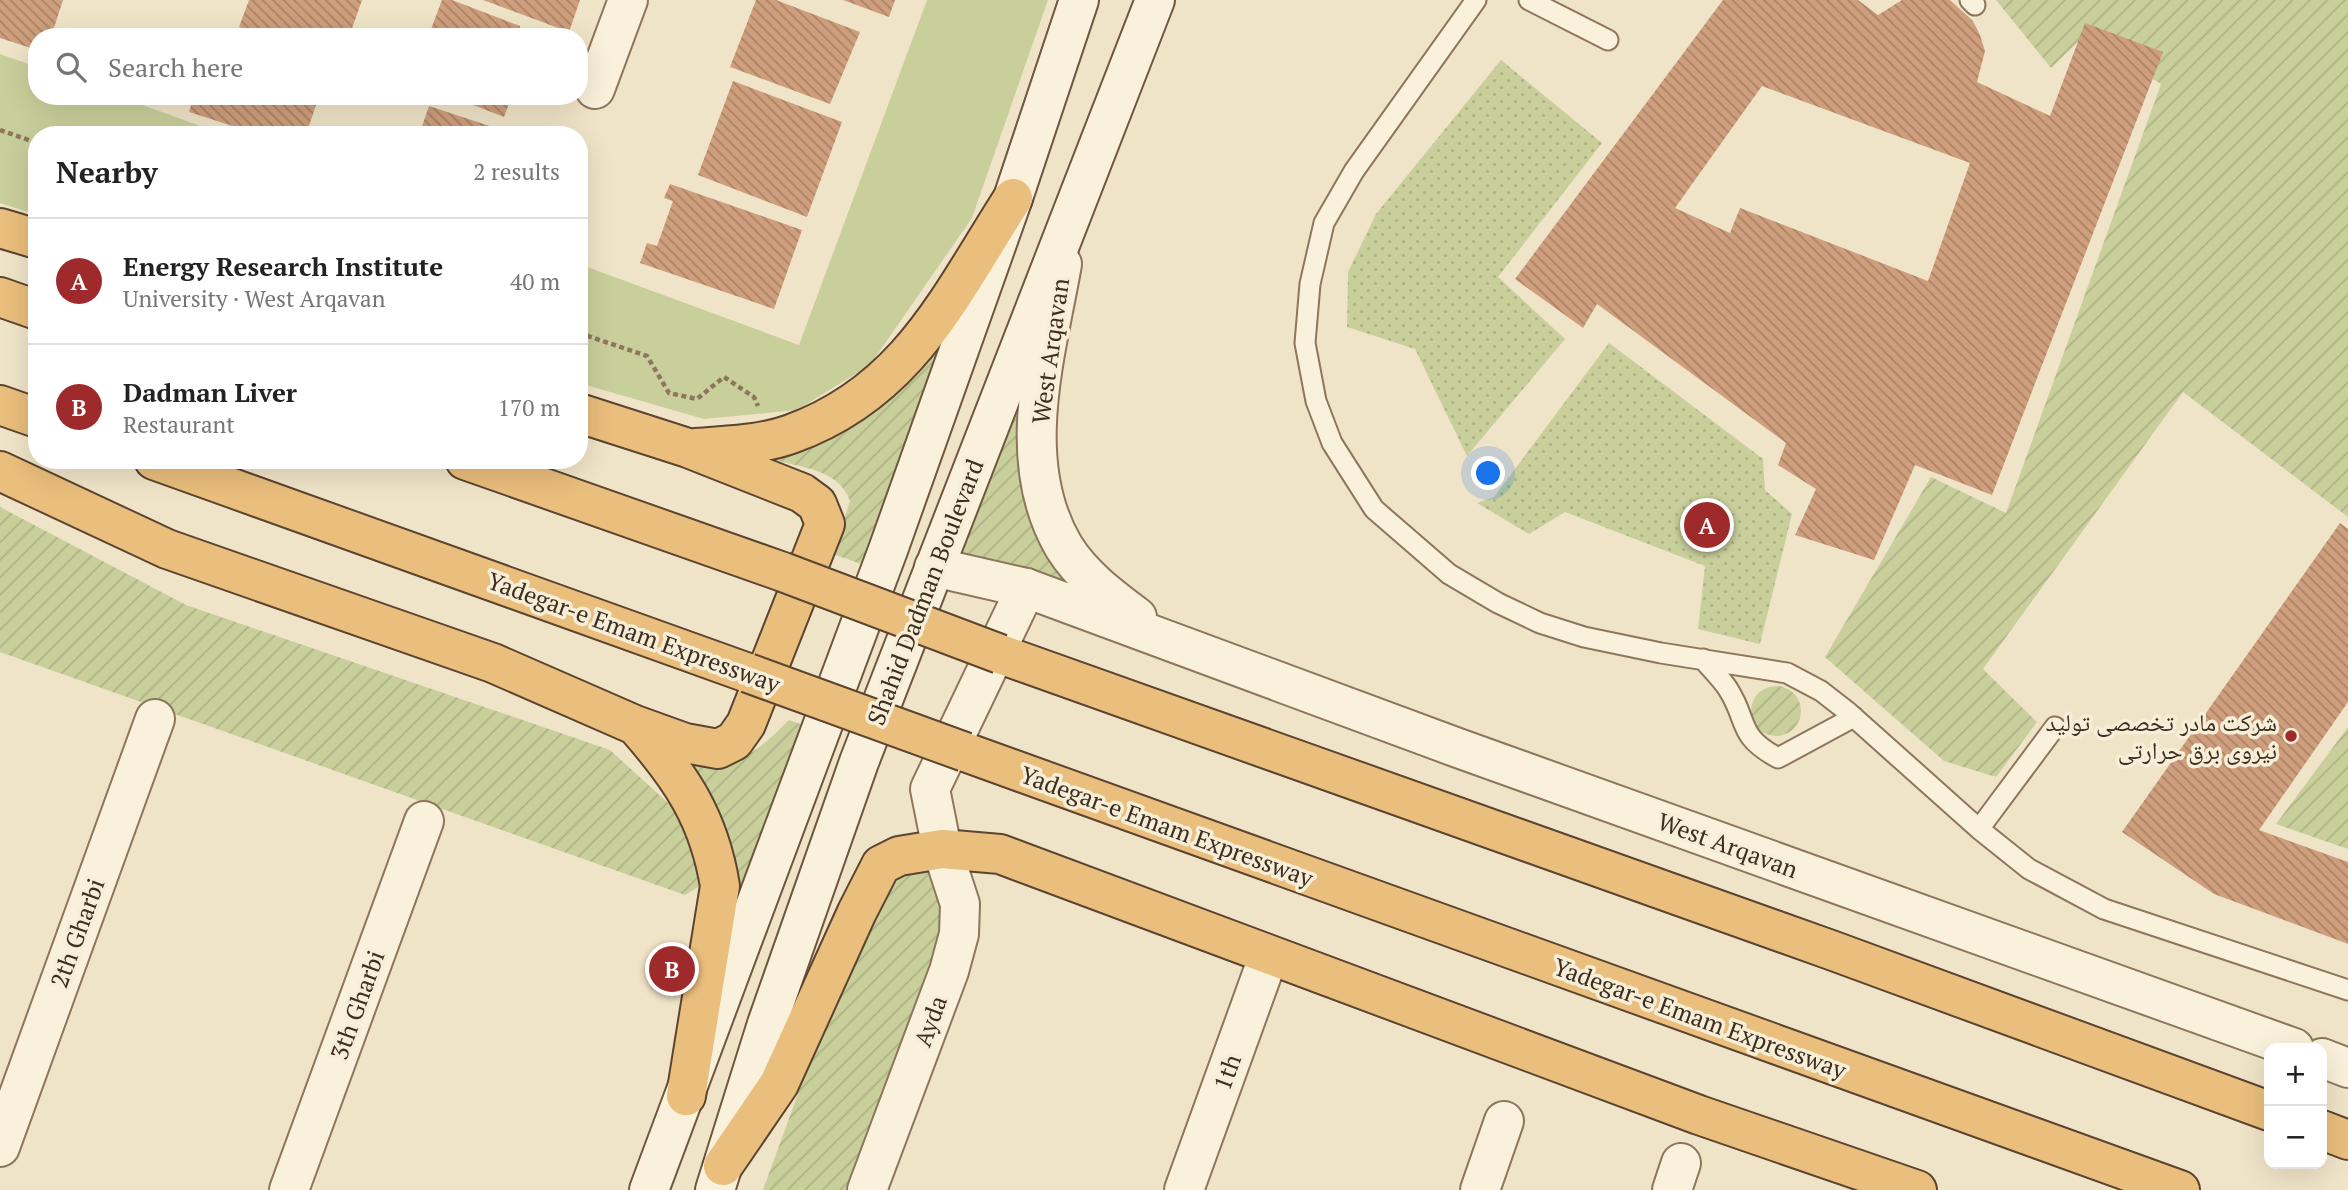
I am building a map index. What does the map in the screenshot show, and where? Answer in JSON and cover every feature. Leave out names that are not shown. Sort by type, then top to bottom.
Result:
[{"type":"highway","points":[[688,449],[773,439],[830,417],[891,376],[917,347],[1013,198]]},
{"type":"highway","points":[[0,228],[28,236]]},
{"type":"highway","points":[[0,297],[28,307]]},
{"type":"highway","points":[[0,405],[28,415]]},
{"type":"highway","points":[[0,471],[167,549],[493,663],[635,725],[685,743],[718,749],[734,741],[746,723],[825,524],[817,503],[802,493],[688,449],[588,416]]},
{"type":"highway","name":"Yadegar-e Emam Expressway","points":[[178,469],[2180,1190]]},
{"type":"highway","points":[[491,469],[783,572],[1000,654],[1830,950],[2264,1109]]},
{"type":"highway","points":[[635,725],[675,770],[699,813],[716,861],[720,886],[687,1096]]},
{"type":"highway","points":[[719,1178],[779,1084],[856,912],[881,865],[899,856],[942,849],[1000,854],[1686,1110],[1917,1190]]},
{"type":"highway","points":[[2327,1132],[2348,1140]]},
{"type":"street","points":[[595,89],[628,0]]},
{"type":"street","name":"Shahid Dadman Boulevard","points":[[649,1190],[687,1096],[888,550],[1013,198],[1079,0]]},
{"type":"street","name":"Shahid Dadman Boulevard","points":[[719,1178],[767,1024],[859,762],[1070,225],[1155,0]]},
{"type":"street","name":"West Arqavan","points":[[1070,225],[1040,385],[1038,471],[1044,498],[1065,548],[1080,568],[1097,586],[1163,638]]},
{"type":"street","name":"West Arqavan","points":[[934,567],[1026,589],[2280,1043]]},
{"type":"street","name":"Ayda","points":[[867,1190],[949,971],[959,934],[960,904],[942,849],[930,789],[1026,589]]},
{"type":"street","name":"2th Gharbi","points":[[0,1147],[155,719]]},
{"type":"street","name":"3th Gharbi","points":[[289,1190],[424,821]]},
{"type":"street","name":"1th","points":[[1184,1190],[1269,954]]},
{"type":"street","points":[[2327,1060],[2348,1068]]},
{"type":"street","points":[[1480,1190],[1504,1121]]},
{"type":"lane","points":[[1476,0],[1394,110],[1354,171],[1324,223],[1310,284],[1305,343],[1316,401],[1332,443],[1374,509],[1449,574],[1498,603],[1540,623],[1584,637],[1787,673],[1821,691],[1854,717],[1979,829],[2029,869],[2104,909],[2348,990]]},
{"type":"lane","points":[[1529,0],[1608,40]]},
{"type":"lane","points":[[1703,659],[1728,690],[1745,731],[1759,747],[1778,758],[1854,717]]},
{"type":"lane","points":[[1979,829],[2055,727]]},
{"type":"path","points":[[0,130],[28,140]]},
{"type":"path","points":[[588,336],[647,356],[669,393],[697,399],[724,377],[754,397],[773,439]]},
{"type":"green space","points":[[927,0],[1048,0],[972,218],[870,365],[797,410],[704,419],[588,386],[588,267],[799,345]]},
{"type":"green space","points":[[1996,0],[2348,0],[2348,517],[2183,392],[1983,669],[2037,722],[1996,777],[1944,761],[1825,657],[1931,477],[2006,513],[2161,84],[2084,36],[2051,68]]},
{"type":"green space","points":[[0,54],[28,64],[28,105],[143,105],[200,126],[28,126],[28,212],[0,203]]},
{"type":"green space","points":[[1501,60],[1602,143],[1498,277],[1565,339],[1467,456],[1415,349],[1347,327],[1348,272],[1376,214]]},
{"type":"green space","points":[[947,329],[861,564],[833,554],[850,501],[844,489],[835,480],[812,469],[760,456]]},
{"type":"green space","points":[[1609,343],[1763,459],[1765,490],[1792,514],[1760,644],[1698,629],[1705,566],[1565,512],[1529,534],[1477,503],[1494,497]]},
{"type":"green space","points":[[1033,361],[1024,418],[1101,599],[962,555]]},
{"type":"green space","points":[[0,507],[186,605],[610,750],[688,821],[705,883],[685,895],[0,652]]},
{"type":"green space","points":[[1776,686],[1794,693],[1801,711],[1794,729],[1776,736],[1758,729],[1751,711],[1758,693]]},
{"type":"green space","points":[[789,720],[803,725],[726,932],[689,766],[721,764],[745,756],[766,742]]},
{"type":"green space","points":[[2348,727],[2348,849],[2276,824]]},
{"type":"green space","points":[[924,867],[936,875],[947,926],[851,1190],[763,1190],[824,1022],[898,875]]},
{"type":"building","points":[[0,0],[63,0],[54,28],[28,28],[28,47],[0,38]]},
{"type":"building","points":[[249,0],[362,0],[352,28],[239,27]]},
{"type":"building","points":[[442,0],[452,0],[520,26],[520,28],[431,28]]},
{"type":"building","points":[[483,0],[580,0],[570,28],[558,28]]},
{"type":"building","points":[[756,0],[776,0],[860,32],[830,104],[730,67]]},
{"type":"building","points":[[843,0],[895,0],[889,17]]},
{"type":"building","points":[[1723,0],[1858,0],[1878,15],[1902,0],[1950,0],[1973,21],[1980,35],[1985,51],[1977,82],[2050,116],[2085,23],[2163,52],[1992,495],[1915,465],[1874,560],[1795,535],[1816,489],[1778,465],[1786,443],[1597,304],[1583,328],[1515,279]],"holes":[[[1762,86],[1970,163],[1928,281],[1740,208],[1730,233],[1675,208]]]},
{"type":"building","points":[[733,81],[842,122],[807,217],[698,175]]},
{"type":"building","points":[[191,105],[316,105],[309,126],[233,126],[189,112]]},
{"type":"building","points":[[473,105],[509,105],[504,117]]},
{"type":"building","points":[[429,106],[490,126],[422,126]]},
{"type":"building","points":[[670,184],[802,230],[774,309],[640,263],[647,243],[657,246],[673,201],[664,198]]},
{"type":"building","points":[[2340,523],[2348,529],[2348,702],[2259,830],[2348,862],[2348,944],[2214,894],[2122,832]]},
{"type":"place","name":"Energy Research Institute","points":[[1707,525]]},
{"type":"place","name":"شرکت مادر تخصصی تولید نیروی برق حرارتی","points":[[2291,736]]},
{"type":"place","name":"Dadman Liver","points":[[672,969]]}]
